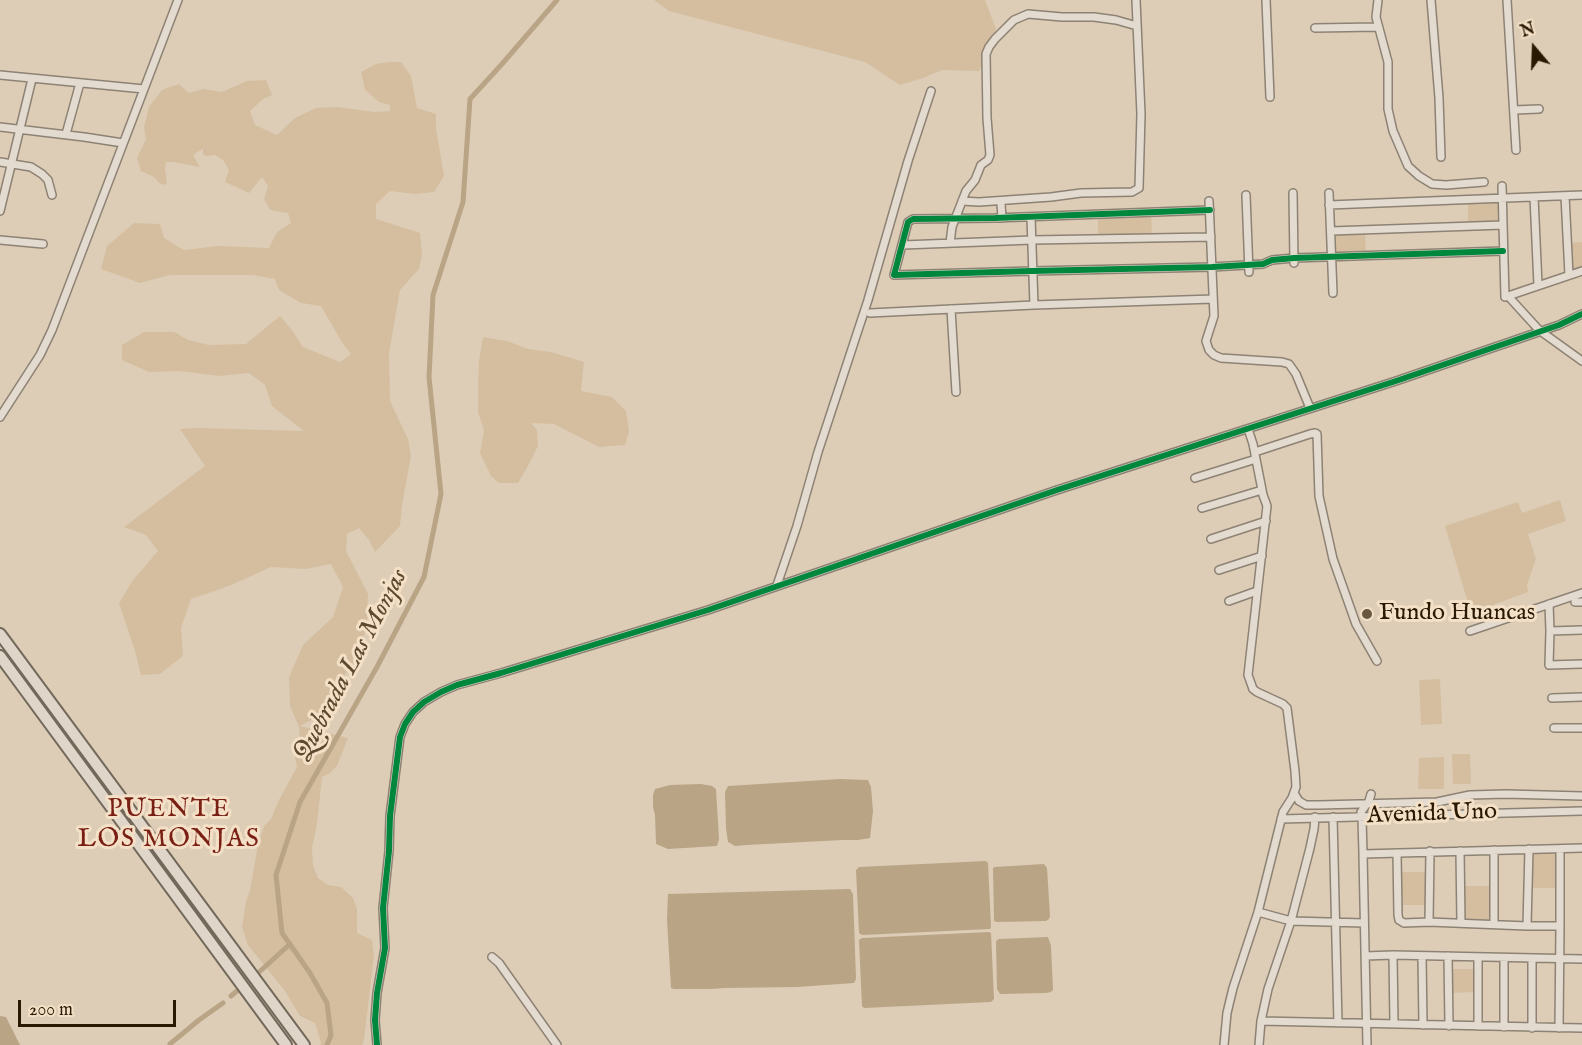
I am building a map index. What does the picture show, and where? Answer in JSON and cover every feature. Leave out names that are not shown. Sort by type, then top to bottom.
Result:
[{"type":"highway","points":[[0,634],[304,1045]]},
{"type":"highway","points":[[0,656],[286,1045]]},
{"type":"highway","points":[[212,946],[229,945]]},
{"type":"street","points":[[0,417],[40,355],[52,330],[178,0]]},
{"type":"street","points":[[962,201],[979,202],[1137,190],[1140,182],[1141,114],[1137,0]]},
{"type":"street","points":[[1266,0],[1270,97]]},
{"type":"street","points":[[1378,0],[1376,17],[1388,62],[1389,109],[1393,131],[1408,166],[1432,184],[1484,182]]},
{"type":"street","points":[[1431,0],[1441,157]]},
{"type":"street","points":[[1508,0],[1516,150]]},
{"type":"street","points":[[950,243],[950,236],[966,191],[975,180],[981,165],[988,160],[990,155],[986,54],[995,39],[1014,20],[1028,14],[1094,17],[1137,26]]},
{"type":"street","points":[[1315,28],[1378,27]]},
{"type":"street","points":[[0,75],[144,89]]},
{"type":"street","points":[[0,211],[32,79]]},
{"type":"street","points":[[66,134],[80,83]]},
{"type":"street","points":[[777,585],[868,300],[908,161],[931,91]]},
{"type":"street","points":[[1514,110],[1539,109]]},
{"type":"street","points":[[0,127],[123,143]]},
{"type":"street","points":[[0,162],[31,167],[48,180],[52,195]]},
{"type":"street","points":[[1502,186],[1505,297],[1508,296],[1539,330],[1582,361]]},
{"type":"street","points":[[1293,193],[1294,260]]},
{"type":"street","points":[[1329,193],[1333,293]]},
{"type":"street","points":[[1246,195],[1249,268]]},
{"type":"street","points":[[1329,205],[1582,195]]},
{"type":"street","points":[[1565,196],[1569,275]]},
{"type":"street","points":[[1534,197],[1539,285]]},
{"type":"street","points":[[1209,201],[1214,316],[1206,341],[1209,350],[1221,358],[1289,364],[1293,368],[1310,408]]},
{"type":"street","points":[[1001,204],[1002,218]]},
{"type":"street","points":[[1210,210],[910,220],[894,275],[1249,268],[1272,260],[1503,251]]},
{"type":"street","points":[[1031,217],[1034,305]]},
{"type":"street","points":[[1330,231],[1503,225]]},
{"type":"street","points":[[903,245],[1211,237]]},
{"type":"street","points":[[0,240],[43,244]]},
{"type":"street","points":[[1508,296],[1582,271]]},
{"type":"street","points":[[870,313],[1213,299]]},
{"type":"street","points":[[951,309],[956,392]]},
{"type":"street","points":[[377,1045],[376,993],[385,948],[382,912],[389,851],[390,816],[400,737],[413,712],[424,702],[457,685],[501,674],[699,613],[1057,490],[1396,381],[1568,321],[1582,314]]},
{"type":"street","points":[[1224,1045],[1227,1013],[1233,988],[1258,912],[1281,819],[1296,788],[1287,708],[1278,701],[1252,689],[1248,675],[1267,506],[1248,429]]},
{"type":"street","points":[[1195,478],[1310,434],[1317,434],[1318,488],[1334,559],[1356,624],[1377,661]]},
{"type":"street","points":[[1202,508],[1262,490]]},
{"type":"street","points":[[1211,539],[1266,521]]},
{"type":"street","points":[[1219,570],[1262,556]]},
{"type":"street","points":[[1228,601],[1257,591]]},
{"type":"street","points":[[1470,631],[1582,593]]},
{"type":"street","points":[[1549,604],[1549,665],[1582,664]]},
{"type":"street","points":[[1550,631],[1582,630]]},
{"type":"street","points":[[1552,698],[1582,697]]},
{"type":"street","points":[[1554,728],[1582,728]]},
{"type":"street","points":[[1294,793],[1299,801],[1306,805]]},
{"type":"street","points":[[1367,1045],[1362,818],[1360,812],[1369,801],[1371,794]]},
{"type":"street","points":[[1285,807],[1437,802],[1470,795],[1582,796]]},
{"type":"street","name":"Avenida Uno","points":[[1281,819],[1582,811]]},
{"type":"street","points":[[1333,817],[1338,1023]]},
{"type":"street","points":[[1258,1045],[1261,1021],[1273,972],[1291,921],[1310,848],[1315,818]]},
{"type":"street","points":[[1363,854],[1582,848]]},
{"type":"street","points":[[1527,926],[1529,849]]},
{"type":"street","points":[[1559,1028],[1560,849]]},
{"type":"street","points":[[1494,850],[1494,924]]},
{"type":"street","points":[[1429,922],[1430,851]]},
{"type":"street","points":[[1460,851],[1461,923]]},
{"type":"street","points":[[1397,853],[1398,915],[1404,923],[1560,926]]},
{"type":"street","points":[[1258,912],[1291,921],[1364,922]]},
{"type":"street","points":[[1393,955],[1394,1024]]},
{"type":"street","points":[[1365,956],[1582,959]]},
{"type":"street","points":[[1422,956],[1423,1025]]},
{"type":"street","points":[[1448,956],[1449,1026]]},
{"type":"street","points":[[492,957],[499,963],[557,1045]]},
{"type":"street","points":[[1478,958],[1478,1026]]},
{"type":"street","points":[[1504,958],[1504,1027]]},
{"type":"street","points":[[1532,958],[1532,1028]]},
{"type":"street","points":[[1261,1021],[1582,1028]]},
{"type":"shaded area","points":[[654,0],[985,0],[996,29],[989,53],[979,71],[942,70],[900,85],[865,62],[669,11]]},
{"type":"shaded area","points":[[401,62],[411,76],[417,108],[436,114],[444,176],[434,192],[415,194],[390,191],[376,204],[376,219],[420,233],[422,255],[419,269],[400,290],[389,353],[390,401],[408,439],[411,456],[400,526],[375,552],[359,528],[347,534],[346,551],[368,594],[367,623],[360,653],[315,718],[300,726],[348,738],[337,766],[322,777],[312,848],[313,865],[318,878],[328,885],[341,887],[353,898],[357,909],[357,933],[372,940],[374,956],[362,1045],[320,1045],[315,1023],[300,1016],[285,991],[248,945],[242,927],[258,845],[264,826],[271,819],[297,767],[295,757],[300,749],[299,727],[290,706],[289,677],[303,645],[333,617],[343,587],[331,564],[306,569],[271,567],[229,586],[191,599],[181,628],[183,656],[160,674],[141,675],[119,603],[133,580],[158,551],[146,535],[124,527],[205,466],[180,429],[304,431],[272,406],[265,385],[249,373],[219,376],[179,371],[149,372],[122,360],[122,345],[144,332],[174,332],[188,340],[209,345],[246,344],[280,316],[303,347],[340,362],[351,354],[321,306],[301,303],[279,290],[275,279],[253,275],[170,275],[140,283],[101,269],[107,246],[134,223],[160,224],[164,238],[184,250],[218,246],[269,248],[277,232],[291,223],[288,213],[270,210],[264,199],[268,186],[262,177],[249,193],[225,182],[229,170],[223,160],[215,155],[203,155],[203,149],[194,154],[200,167],[166,162],[167,183],[163,185],[141,171],[137,158],[146,139],[144,127],[149,107],[162,90],[179,84],[189,93],[203,89],[222,92],[247,81],[266,80],[272,95],[263,99],[250,111],[255,125],[277,135],[295,118],[316,108],[338,107],[374,112],[390,111],[390,105],[379,102],[365,90],[361,72],[376,64]]},
{"type":"shaded area","points":[[1500,201],[1500,223],[1468,224],[1468,202]]},
{"type":"shaded area","points":[[1151,214],[1152,236],[1098,237],[1098,216]]},
{"type":"shaded area","points":[[1365,231],[1366,254],[1333,255],[1333,233]]},
{"type":"shaded area","points":[[1582,242],[1582,269],[1572,272],[1569,243]]},
{"type":"shaded area","points":[[483,337],[507,341],[528,349],[551,352],[584,362],[581,391],[612,397],[626,411],[629,431],[625,445],[599,447],[554,424],[531,423],[537,430],[538,446],[528,466],[518,483],[499,483],[491,476],[480,453],[484,430],[478,412],[478,384]]},
{"type":"shaded area","points":[[1560,500],[1566,521],[1528,534],[1536,559],[1527,585],[1528,592],[1471,613],[1445,526],[1518,502],[1522,513]]},
{"type":"shaded area","points":[[1440,679],[1442,724],[1421,725],[1419,680]]},
{"type":"shaded area","points":[[1452,754],[1470,754],[1471,784],[1453,784]]},
{"type":"shaded area","points":[[1444,757],[1444,789],[1418,789],[1419,758]]},
{"type":"shaded area","points":[[840,779],[868,780],[871,787],[873,811],[870,838],[735,846],[728,842],[725,792],[728,786]]},
{"type":"shaded area","points":[[701,784],[716,789],[719,839],[717,846],[668,849],[656,844],[653,807],[655,789],[670,785]]},
{"type":"shaded area","points":[[1531,854],[1556,854],[1555,888],[1531,888]]},
{"type":"shaded area","points":[[986,861],[988,863],[990,929],[862,935],[859,933],[856,870],[859,867]]},
{"type":"shaded area","points":[[1044,864],[1047,868],[1049,919],[1046,921],[994,921],[993,868]]},
{"type":"shaded area","points":[[1401,872],[1426,872],[1426,905],[1401,905]]},
{"type":"shaded area","points":[[1465,886],[1489,886],[1489,922],[1465,920]]},
{"type":"shaded area","points":[[850,889],[853,894],[856,979],[854,983],[797,987],[671,988],[668,894]]},
{"type":"shaded area","points":[[991,933],[994,999],[991,1002],[864,1008],[862,1006],[859,940],[862,938]]},
{"type":"shaded area","points":[[1048,937],[1051,946],[1053,990],[1046,993],[1000,994],[997,989],[997,940]]},
{"type":"shaded area","points":[[1451,969],[1475,969],[1475,992],[1451,993]]},
{"type":"shaded area","points":[[0,1016],[6,1017],[20,1045],[0,1045]]},
{"type":"waterway","name":"Quebrada Las Monjas","points":[[327,1045],[331,1035],[327,1003],[310,973],[282,933],[276,875],[300,802],[377,667],[424,577],[441,494],[429,377],[433,295],[463,202],[470,99],[557,0]]},
{"type":"waterway","points":[[257,974],[290,944]]},
{"type":"waterway","points":[[231,996],[237,991]]},
{"type":"waterway","points":[[170,1044],[223,1003]]},
{"type":"cycle path","points":[[1210,210],[913,219],[908,222],[894,275],[1212,267],[1263,264],[1272,260],[1294,258],[1503,251]]},
{"type":"cycle path","points":[[377,1045],[375,1020],[377,993],[385,948],[383,908],[390,816],[400,737],[413,712],[424,702],[457,685],[708,610],[1057,490],[1396,381],[1559,325],[1582,314]]},
{"type":"place","name":"Fundo Huancas","points":[[1367,614]]},
{"type":"district","name":"PUENTE LOS MONJAS","points":[[169,826]]}]
